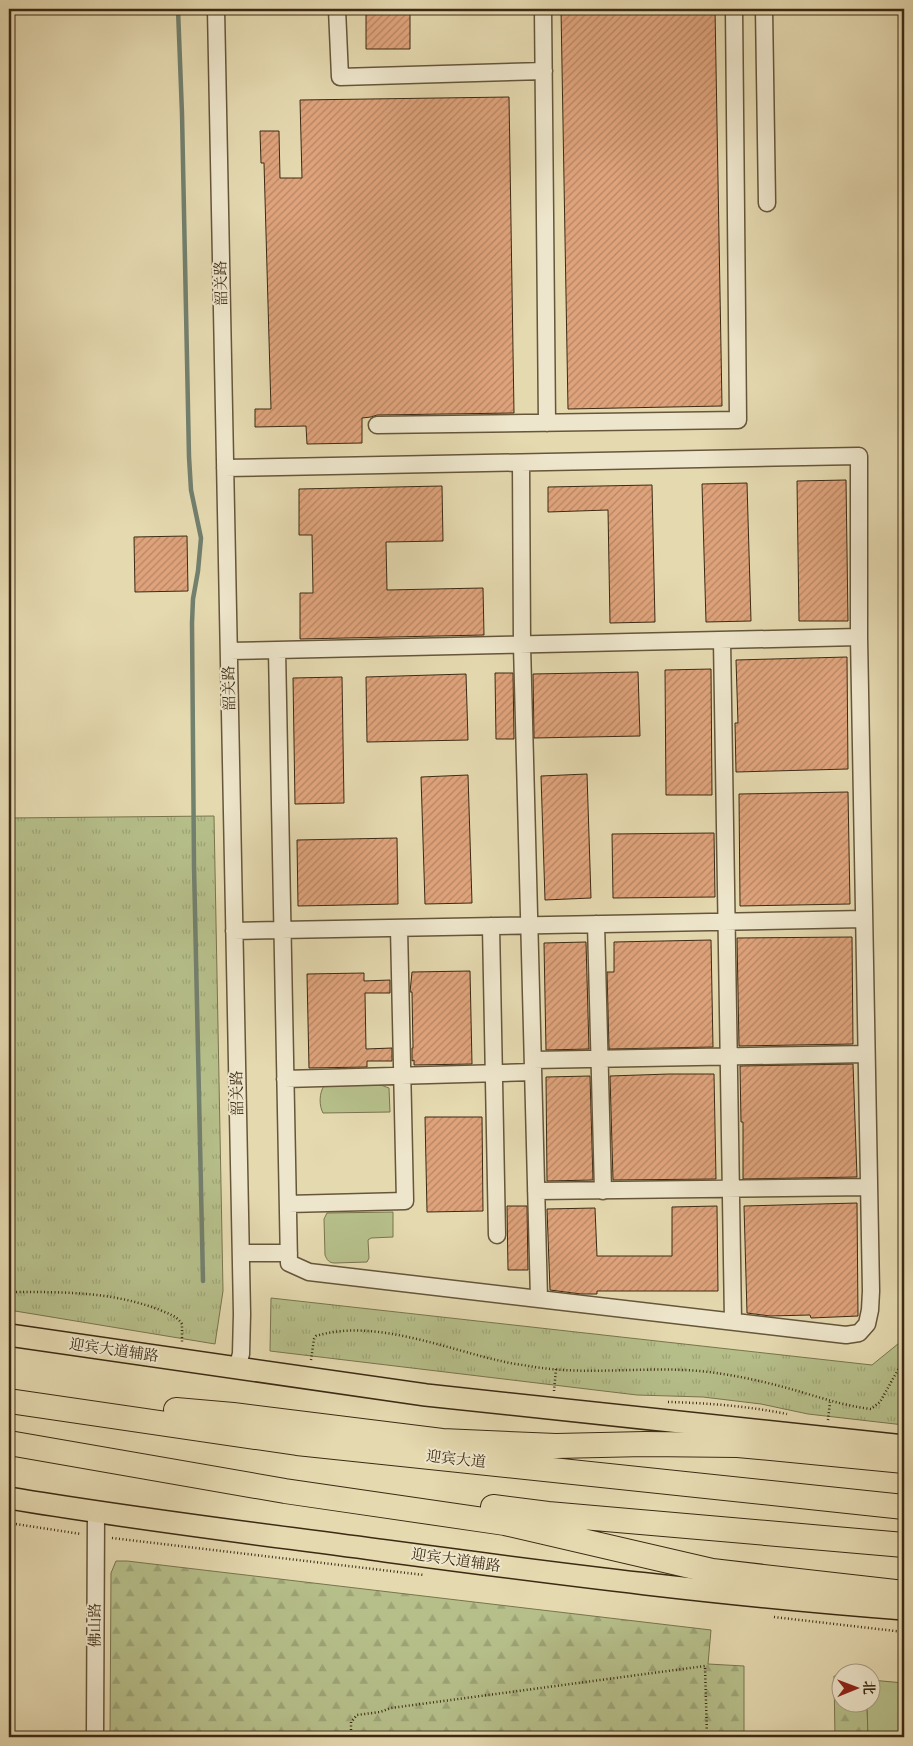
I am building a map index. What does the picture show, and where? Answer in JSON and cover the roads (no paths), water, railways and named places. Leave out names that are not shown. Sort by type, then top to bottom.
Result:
[{"type":"highway","points":[[9,1397],[234,1415],[442,1441],[556,1446],[645,1444],[738,1445],[904,1461]]},
{"type":"highway","name":"迎宾大道","points":[[9,1401],[297,1443],[904,1507]]},
{"type":"highway","points":[[9,1441],[548,1514],[904,1545]]},
{"type":"highway","points":[[9,1441],[285,1491],[505,1523],[712,1571],[904,1593]]},
{"type":"main road","name":"迎宾大道辅路","points":[[9,1335],[426,1395],[904,1446]]},
{"type":"main road","name":"迎宾大道辅路","points":[[9,1498],[96,1512],[580,1577],[904,1608]]},
{"type":"street","name":"韶关路","points":[[216,9],[241,1253],[242,1322],[240,1354],[237,1367]]},
{"type":"street","points":[[337,9],[340,77],[544,71]]},
{"type":"street","points":[[543,9],[547,423]]},
{"type":"street","points":[[377,425],[738,420],[734,9]]},
{"type":"street","points":[[764,9],[767,203]]},
{"type":"street","points":[[225,468],[859,456],[859,637],[870,1310],[867,1324],[859,1333],[846,1335],[309,1272],[289,1263],[276,650]]},
{"type":"street","points":[[521,463],[522,645],[539,1299]]},
{"type":"street","points":[[228,652],[859,637]]},
{"type":"street","points":[[722,640],[733,1321]]},
{"type":"street","points":[[234,931],[864,919]]},
{"type":"street","points":[[596,924],[603,1191]]},
{"type":"street","points":[[491,926],[496,1235]]},
{"type":"street","points":[[288,1204],[405,1201],[400,928]]},
{"type":"street","points":[[285,1079],[494,1073],[533,1066],[600,1059],[866,1054]]},
{"type":"street","points":[[536,1192],[869,1187]]},
{"type":"street","points":[[241,1253],[289,1253]]},
{"type":"street","name":"佛山路","points":[[94,1737],[96,1512]]},
{"type":"waterway","points":[[178,9],[189,457],[191,490],[201,538],[193,599],[192,623],[194,866],[203,1281]]}]
